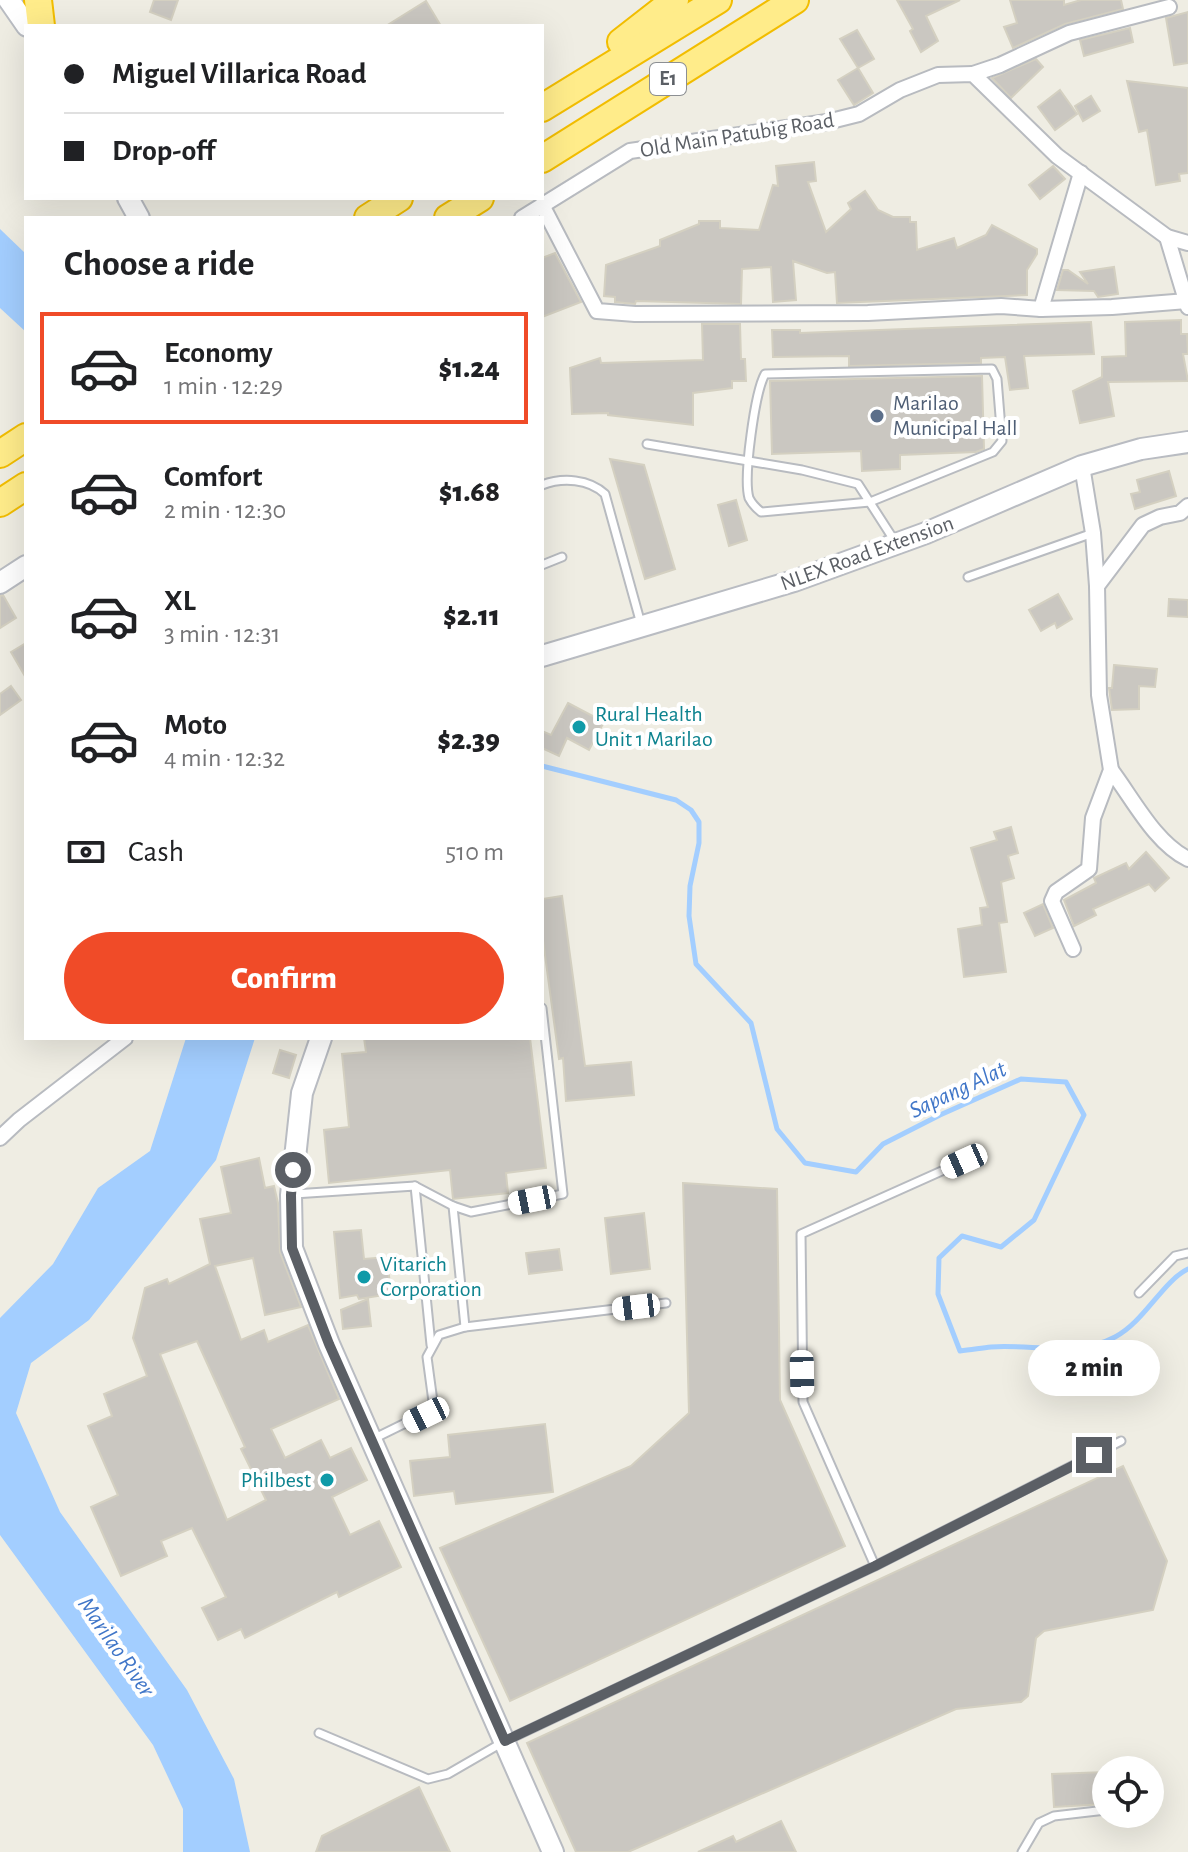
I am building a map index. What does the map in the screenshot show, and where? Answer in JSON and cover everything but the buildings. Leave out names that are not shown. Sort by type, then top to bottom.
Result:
[{"type":"highway","points":[[38,0],[41,24]]},
{"type":"highway","points":[[544,104],[675,0]]},
{"type":"highway","name":"E1","points":[[544,105],[718,0]]},
{"type":"highway","name":"E1","points":[[544,158],[795,0]]},
{"type":"highway","points":[[371,216],[396,200]]},
{"type":"highway","points":[[451,216],[477,200]]},
{"type":"highway","points":[[0,454],[24,438]]},
{"type":"main road","points":[[9,0],[26,24]]},
{"type":"main road","name":"NLEX Road Extension","points":[[544,655],[794,581],[897,544],[1082,466],[1141,449],[1188,442]]},
{"type":"main road","points":[[0,583],[24,567]]},
{"type":"main road","points":[[320,1040],[302,1093],[291,1195],[292,1248],[329,1344],[553,1852]]},
{"type":"street","name":"Old Main Patubig Road","points":[[525,216],[630,151],[827,122],[859,114],[900,90],[938,75],[973,74],[1069,33],[1169,7]]},
{"type":"street","points":[[973,74],[1057,156],[1167,237],[1188,243]]},
{"type":"street","points":[[1041,309],[1081,173]]},
{"type":"street","points":[[542,205],[597,311],[635,314],[868,313],[1001,306],[1041,309],[1187,304],[1167,237]]},
{"type":"street","points":[[1082,466],[1093,533],[1097,586],[1099,695],[1111,770],[1155,830],[1176,853],[1188,859]]},
{"type":"street","points":[[1097,586],[1143,525],[1180,513],[1188,506]]},
{"type":"street","points":[[1073,949],[1052,901],[1056,892],[1089,869],[1093,818],[1111,770]]},
{"type":"street","points":[[0,1138],[122,1040]]},
{"type":"lane","points":[[992,369],[997,379],[1002,441],[993,452],[870,502],[761,512],[748,495],[747,461],[765,374],[992,369]]},
{"type":"lane","points":[[647,444],[858,484],[897,544]]},
{"type":"lane","points":[[544,484],[553,481],[593,483],[605,494],[642,627]]},
{"type":"lane","points":[[968,577],[1093,533]]},
{"type":"lane","points":[[544,564],[562,557]]},
{"type":"lane","points":[[291,1195],[415,1186],[471,1212],[563,1194],[544,1026]]},
{"type":"lane","points":[[875,1566],[803,1402],[801,1234],[964,1161]]},
{"type":"lane","points":[[415,1186],[431,1345]]},
{"type":"lane","points":[[453,1206],[465,1327]]},
{"type":"lane","points":[[1139,1293],[1175,1256],[1188,1253]]},
{"type":"lane","points":[[371,1440],[434,1409],[427,1357],[439,1335],[465,1327],[666,1303]]},
{"type":"lane","points":[[319,1733],[428,1779],[448,1774],[505,1741],[875,1566],[1121,1441]]},
{"type":"lane","points":[[1022,1852],[1039,1823],[1054,1816],[1092,1812]]},
{"type":"water","points":[[0,229],[24,252],[24,330],[0,308]]},
{"type":"water","name":"Marilao River","points":[[185,1040],[254,1040],[216,1160],[89,1320],[31,1363],[16,1413],[60,1512],[187,1690],[234,1779],[250,1852],[183,1852],[183,1809],[153,1745],[0,1535],[0,1318],[53,1264],[98,1188],[150,1151]]},
{"type":"waterway","name":"Sapang Alat","points":[[544,767],[676,800],[691,810],[699,822],[689,916],[696,964],[751,1023],[777,1129],[805,1163],[856,1172],[883,1144],[1021,1079],[1066,1082],[1084,1115],[1034,1220],[1001,1247],[962,1236],[939,1258],[938,1294],[960,1351],[991,1347],[1070,1348],[1101,1343],[1135,1322],[1170,1283],[1188,1269]]},
{"type":"place","name":"Marilao Municipal Hall","points":[[877,416]]},
{"type":"place","name":"Rural Health Unit 1 Marilao","points":[[579,727]]},
{"type":"place","name":"Vitarich Corporation","points":[[364,1277]]},
{"type":"place","name":"Philbest","points":[[327,1480]]},
{"type":"route","points":[[293,1170],[292,1248],[329,1344],[505,1741],[875,1566],[1094,1455]]}]
